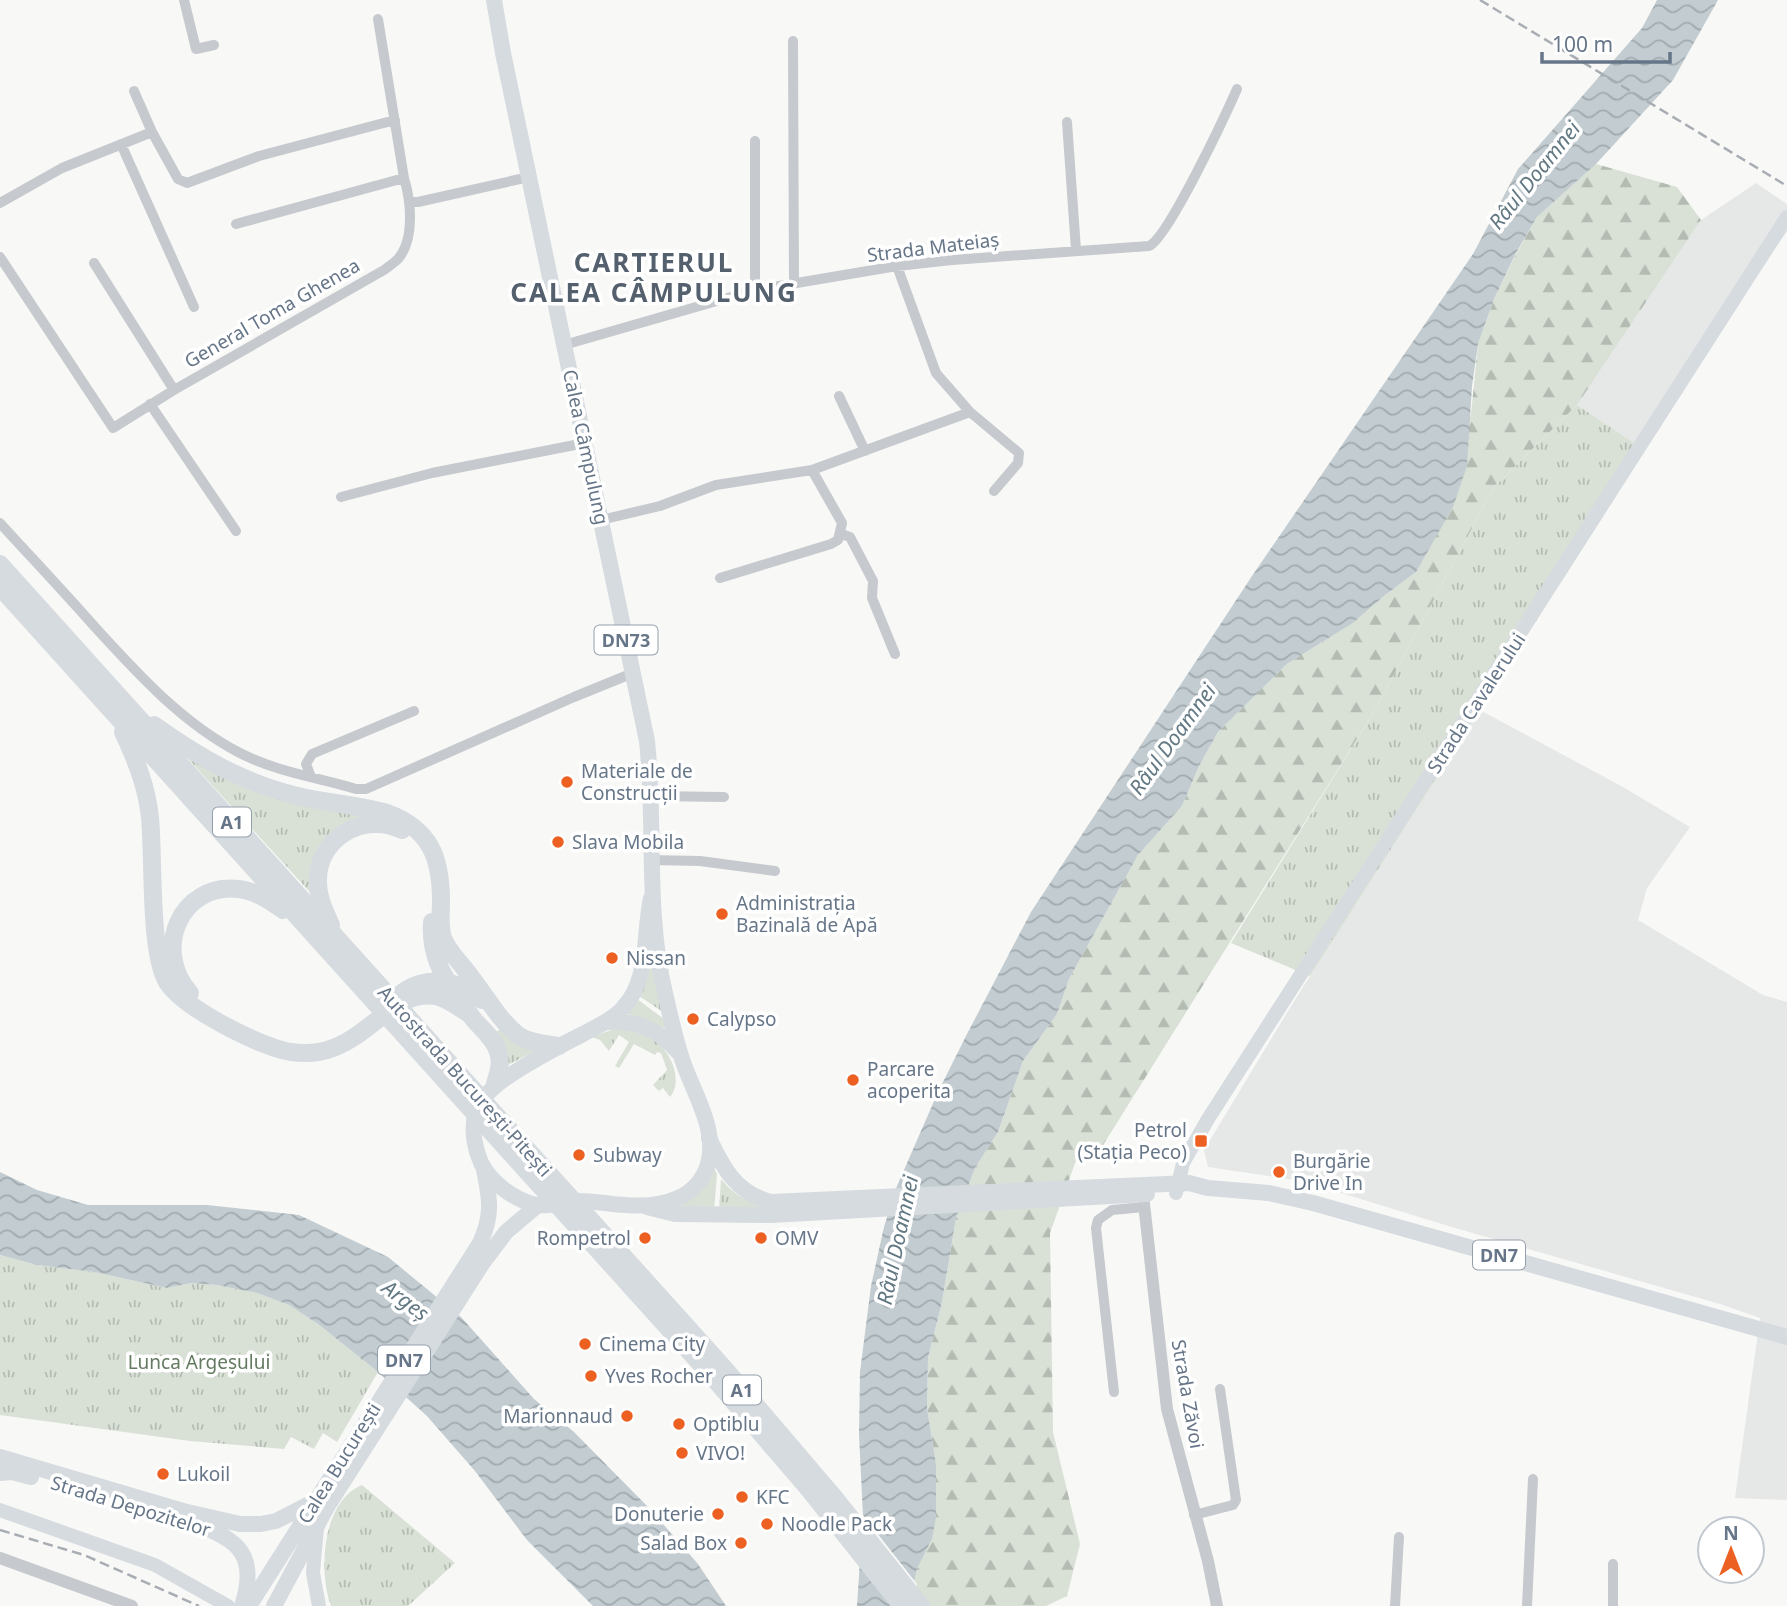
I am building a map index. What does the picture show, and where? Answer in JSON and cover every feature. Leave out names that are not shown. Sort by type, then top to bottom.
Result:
[{"type":"highway","name":"Autostrada București-Pitești","points":[[0,564],[301,920],[362,977],[754,1403],[921,1606]]},
{"type":"highway","name":"Autostrada București-Pitești","points":[[0,587],[121,710],[336,938],[362,977],[767,1440],[902,1606]]},
{"type":"highway","points":[[121,710],[147,795],[160,964],[167,982],[184,1000],[262,1043],[299,1053],[322,1052],[342,1045],[404,1002],[418,996],[438,996],[468,1013]]},
{"type":"highway","points":[[121,710],[246,780],[297,796],[387,813],[400,817],[416,828],[427,840],[439,868],[441,925],[451,952],[498,1013],[519,1035],[527,1040],[559,1046]]},
{"type":"highway","points":[[301,920],[257,894],[242,890],[219,890],[207,894],[184,912],[177,924],[172,948],[177,975],[187,991],[206,1005],[268,1037],[299,1046],[322,1044],[353,1030],[407,989],[426,962],[432,932],[434,884],[430,863],[415,838],[395,827],[373,823],[352,828],[327,848],[319,866],[318,883],[320,898],[336,938]]},
{"type":"highway","points":[[432,932],[437,964],[446,981],[499,1052],[500,1062],[495,1084]]},
{"type":"highway","points":[[407,989],[432,981],[446,981],[472,992],[498,1013]]},
{"type":"main road","name":"Calea Câmpulung","points":[[494,0],[647,741],[651,898],[665,993],[681,1056],[709,1138]]},
{"type":"main road","name":"Strada Cavalerului","points":[[1176,1188],[1183,1163],[1208,1119],[1787,217]]},
{"type":"main road","name":"Calea Câmpulung","points":[[484,1170],[476,1147],[478,1107],[495,1084],[559,1046],[607,1022],[623,1009],[640,979],[645,953],[645,925],[651,898]]},
{"type":"main road","name":"DN7","points":[[607,1022],[626,1021],[646,1026],[667,1040],[681,1056]]},
{"type":"main road","name":"DN7","points":[[709,1138],[732,1179],[743,1190],[757,1197],[778,1203],[849,1205]]},
{"type":"main road","name":"DN7","points":[[647,1207],[671,1202],[692,1189],[709,1161],[709,1138]]},
{"type":"main road","points":[[484,1170],[509,1192],[538,1205]]},
{"type":"main road","name":"Calea București","points":[[477,1260],[490,1215],[484,1170]]},
{"type":"main road","name":"DN7","points":[[538,1205],[580,1201],[696,1215],[1109,1191],[1143,1196],[1189,1183],[1208,1188],[1269,1193],[1313,1203],[1787,1337]]},
{"type":"main road","name":"Calea București","points":[[274,1606],[318,1524],[344,1467],[477,1260],[538,1205]]},
{"type":"main road","name":"Strada Depozitelor","points":[[0,1457],[183,1511],[240,1524],[276,1521],[315,1500]]},
{"type":"main road","name":"Calea București","points":[[249,1606],[315,1500],[344,1467]]},
{"type":"main road","name":"Strada Depozitelor","points":[[0,1473],[12,1472],[51,1482],[220,1533],[240,1548],[247,1564],[248,1584],[242,1606]]},
{"type":"main road","points":[[1,1510],[155,1565],[226,1605]]},
{"type":"main road","points":[[318,1524],[313,1573],[319,1606]]},
{"type":"street","points":[[184,0],[196,49],[214,45]]},
{"type":"street","points":[[378,19],[404,178],[411,202],[529,177]]},
{"type":"street","points":[[793,41],[794,284]]},
{"type":"street","name":"Strada Mateiaș","points":[[564,345],[755,290],[897,266],[1156,244],[1237,89]]},
{"type":"street","points":[[134,91],[152,132],[178,178],[187,183],[259,156],[395,120]]},
{"type":"street","points":[[1068,122],[1076,250]]},
{"type":"street","points":[[0,203],[62,168],[152,132]]},
{"type":"street","points":[[755,141],[755,290]]},
{"type":"street","points":[[121,144],[194,307]]},
{"type":"street","points":[[236,224],[404,178]]},
{"type":"street","name":"General Toma Ghenea","points":[[0,257],[113,428],[398,259],[406,242],[411,202]]},
{"type":"street","points":[[94,263],[174,390]]},
{"type":"street","points":[[897,266],[936,373],[970,412],[1020,456],[1018,463],[994,491]]},
{"type":"street","points":[[839,396],[865,450]]},
{"type":"street","points":[[150,404],[236,531]]},
{"type":"street","points":[[601,520],[660,506],[716,485],[812,470],[970,412]]},
{"type":"street","points":[[341,497],[432,474],[585,443]]},
{"type":"street","points":[[720,578],[838,540],[842,523],[812,470]]},
{"type":"street","points":[[0,523],[107,640],[178,712],[236,751],[283,771],[356,789],[366,789],[633,673]]},
{"type":"street","points":[[841,534],[850,537],[873,581],[872,597],[895,654]]},
{"type":"street","points":[[311,777],[306,764],[312,754],[414,711]]},
{"type":"street","points":[[650,796],[724,797]]},
{"type":"street","points":[[650,860],[708,862],[775,871]]},
{"type":"street","points":[[1114,1392],[1096,1228],[1098,1220],[1112,1210],[1143,1196]]},
{"type":"street","name":"Strada Zăvoi","points":[[1143,1196],[1167,1409],[1208,1561],[1217,1606]]},
{"type":"street","points":[[1194,1515],[1233,1505],[1236,1500],[1220,1389]]},
{"type":"street","points":[[1527,1606],[1533,1479]]},
{"type":"street","points":[[1395,1606],[1399,1537]]},
{"type":"street","points":[[0,1558],[132,1606]]},
{"type":"street","points":[[1613,1564],[1613,1606]]},
{"type":"street","points":[[78,1587],[102,1606]]},
{"type":"shaded area","points":[[1756,183],[1787,204],[1787,231],[1642,448],[1577,405],[1701,220]]},
{"type":"shaded area","points":[[1478,709],[1623,787],[1690,827],[1647,888],[1638,920],[1763,995],[1787,1002],[1787,1500],[1735,1498],[1760,1318],[1302,1181],[1208,1167],[1204,1150]]},
{"type":"green space","points":[[1596,164],[1677,187],[1701,220],[1577,405],[1494,487],[1375,710],[1100,1150],[1079,1152],[1050,1233],[1053,1432],[1080,1544],[1067,1596],[1046,1606],[909,1606],[917,1569],[932,1539],[936,1464],[927,1408],[928,1358],[942,1302],[956,1218],[975,1168],[998,1132],[1023,1061],[1057,1014],[1069,979],[1138,855],[1182,806],[1199,766],[1218,732],[1287,664],[1353,623],[1416,572],[1471,414],[1478,344],[1494,299],[1537,217]]},
{"type":"green space","points":[[1577,405],[1642,448],[1616,496],[1310,976],[1231,943],[1375,710],[1494,487]]},
{"type":"green space","points":[[180,750],[393,818],[329,840],[318,901]]},
{"type":"green space","points":[[651,957],[663,1012],[639,996]]},
{"type":"green space","points":[[637,999],[664,1019],[666,1029],[646,1019],[624,1013]]},
{"type":"green space","points":[[617,1028],[641,1033],[660,1044],[675,1071],[676,1080],[670,1097],[663,1088],[659,1091],[653,1085],[667,1070],[661,1053],[657,1052],[655,1055],[634,1044],[619,1068],[615,1066],[629,1042],[619,1035],[609,1051],[600,1040],[591,1037]]},
{"type":"green space","points":[[500,1029],[520,1046],[535,1051],[506,1066],[505,1046],[495,1033]]},
{"type":"green space","points":[[714,1168],[717,1174],[714,1211],[674,1210],[697,1195]]},
{"type":"green space","points":[[721,1179],[743,1198],[769,1207],[719,1211]]},
{"type":"green space","name":"Lunca Argeșului","points":[[0,1255],[37,1265],[94,1272],[167,1288],[192,1283],[257,1293],[289,1305],[318,1324],[378,1372],[337,1442],[323,1433],[314,1449],[291,1437],[284,1449],[190,1441],[0,1415]]},
{"type":"green space","points":[[362,1485],[455,1563],[408,1606],[331,1606],[325,1575],[325,1557],[331,1521],[338,1506],[349,1493]]},
{"type":"water","name":"Râul Doamnei","points":[[1657,0],[1718,0],[1673,80],[1596,164],[1537,217],[1516,253],[1494,299],[1478,344],[1472,386],[1467,466],[1453,507],[1416,572],[1353,623],[1287,664],[1218,732],[1199,766],[1182,806],[1138,855],[1069,979],[1057,1014],[1023,1061],[998,1132],[975,1168],[956,1218],[942,1302],[928,1358],[927,1408],[936,1464],[936,1517],[932,1539],[917,1569],[909,1606],[857,1606],[863,1516],[859,1435],[860,1372],[871,1286],[884,1227],[897,1186],[938,1092],[1031,912],[1252,576],[1473,254],[1518,169],[1642,28]]},
{"type":"water","name":"Argeș","points":[[0,1172],[37,1190],[88,1205],[207,1205],[299,1215],[388,1257],[461,1317],[534,1399],[574,1432],[648,1507],[698,1564],[726,1606],[593,1606],[527,1540],[475,1471],[427,1416],[378,1372],[318,1324],[289,1305],[257,1293],[216,1285],[192,1283],[167,1288],[94,1272],[37,1265],[0,1255]]},
{"type":"pier","points":[[859,1510],[917,1584],[913,1606],[859,1516]]},
{"type":"railway","points":[[1480,0],[1787,186]]},
{"type":"railway","points":[[0,1530],[84,1555],[199,1606]]},
{"type":"place","name":"Materiale de Construcții","points":[[567,782]]},
{"type":"place","name":"Slava Mobila","points":[[558,842]]},
{"type":"place","name":"Administrația Bazinală de Apă","points":[[722,914]]},
{"type":"place","name":"Nissan","points":[[612,958]]},
{"type":"place","name":"Calypso","points":[[693,1019]]},
{"type":"place","name":"Parcare acoperita","points":[[853,1080]]},
{"type":"place","name":"Petrol (Stația Peco)","points":[[1201,1141]]},
{"type":"place","name":"Subway","points":[[579,1155]]},
{"type":"place","name":"Burgărie Drive In","points":[[1279,1172]]},
{"type":"place","name":"Rompetrol","points":[[645,1238]]},
{"type":"place","name":"OMV","points":[[761,1238]]},
{"type":"place","name":"Cinema City","points":[[585,1344]]},
{"type":"place","name":"Yves Rocher","points":[[591,1376]]},
{"type":"place","name":"Marionnaud","points":[[627,1416]]},
{"type":"place","name":"Optiblu","points":[[679,1424]]},
{"type":"place","name":"VIVO!","points":[[682,1453]]},
{"type":"place","name":"Lukoil","points":[[163,1474]]},
{"type":"place","name":"KFC","points":[[742,1497]]},
{"type":"place","name":"Donuterie","points":[[718,1514]]},
{"type":"place","name":"Noodle Pack","points":[[767,1524]]},
{"type":"place","name":"Salad Box","points":[[741,1543]]},
{"type":"district","name":"CARTIERUL CALEA CÂMPULUNG","points":[[654,277]]}]
